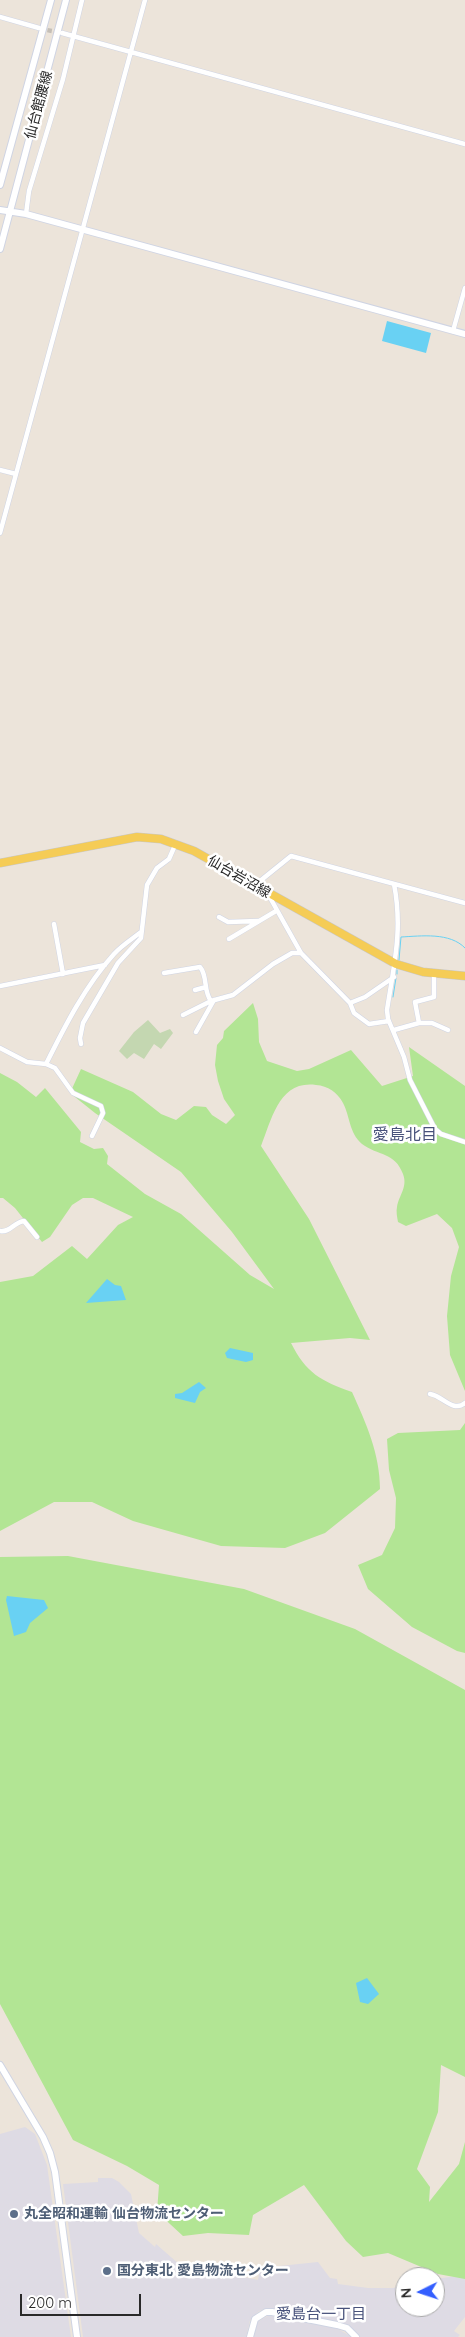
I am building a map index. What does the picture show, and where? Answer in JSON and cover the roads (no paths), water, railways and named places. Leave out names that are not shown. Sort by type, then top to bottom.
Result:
[{"type":"main road","name":"仙台岩沼線","points":[[0,863],[137,837],[152,837],[176,843],[194,851],[396,964],[434,974],[465,976]]},
{"type":"street","name":"仙台館腰線","points":[[0,185],[51,0]]},
{"type":"street","name":"仙台館腰線","points":[[0,249],[66,0]]},
{"type":"street","points":[[26,214],[28,191],[63,79],[82,0]]},
{"type":"street","points":[[0,533],[145,0]]},
{"type":"street","points":[[0,17],[39,28]]},
{"type":"street","points":[[62,33],[465,144]]},
{"type":"street","points":[[0,204],[10,210]]},
{"type":"street","points":[[0,210],[10,210],[26,214],[465,334]]},
{"type":"street","points":[[453,331],[465,288]]},
{"type":"street","points":[[0,470],[16,474]]},
{"type":"street","points":[[81,1044],[80,1038],[83,1024],[118,963],[140,938],[147,885],[157,868],[169,859],[176,843]]},
{"type":"street","points":[[255,886],[291,856],[465,903]]},
{"type":"street","points":[[394,884],[399,919],[396,964],[387,1010],[390,1021],[404,1057],[410,1080],[435,1129],[441,1134],[465,1142]]},
{"type":"street","points":[[268,894],[301,953],[350,1003],[354,1013],[367,1023],[390,1021]]},
{"type":"street","points":[[229,939],[276,911]]},
{"type":"street","points":[[219,917],[228,922],[260,921]]},
{"type":"street","points":[[54,924],[63,974]]},
{"type":"street","points":[[46,1064],[74,1009],[105,965],[114,953],[141,932]]},
{"type":"street","points":[[183,1015],[212,1001],[233,995],[273,964],[292,953],[301,953]]},
{"type":"street","points":[[0,986],[105,965]]},
{"type":"street","points":[[164,973],[200,967],[204,972],[206,987],[212,1001]]},
{"type":"street","points":[[419,1023],[414,1002],[434,997],[434,974]]},
{"type":"street","points":[[350,1003],[365,997],[394,977]]},
{"type":"street","points":[[195,990],[206,987]]},
{"type":"street","points":[[196,1032],[212,1001]]},
{"type":"street","points":[[394,1030],[419,1023],[432,1024],[448,1030]]},
{"type":"street","points":[[0,1048],[27,1062],[46,1064],[56,1068],[73,1093],[101,1106],[103,1109],[92,1136]]},
{"type":"street","points":[[0,1230],[10,1230],[19,1222],[24,1221],[37,1237]]},
{"type":"street","points":[[430,1394],[436,1395],[453,1406],[457,1407],[465,1403]]},
{"type":"street","points":[[0,2065],[50,2153],[55,2172],[77,2337]]},
{"type":"street","points":[[250,2337],[255,2319],[266,2312],[272,2312],[337,2325],[347,2328],[356,2337]]},
{"type":"water","points":[[387,321],[431,333],[426,353],[382,341]]},
{"type":"water","points":[[107,1279],[115,1285],[121,1286],[126,1300],[86,1303]]},
{"type":"water","points":[[230,1348],[253,1353],[253,1360],[246,1362],[227,1358],[225,1353]]},
{"type":"water","points":[[199,1382],[206,1388],[200,1392],[195,1403],[175,1398],[175,1394],[182,1393]]},
{"type":"water","points":[[7,1596],[44,1600],[48,1608],[30,1623],[26,1632],[14,1636],[6,1600]]},
{"type":"water","points":[[367,1978],[379,1994],[368,2004],[360,2002],[356,1983]]},
{"type":"waterway","points":[[399,960],[401,937],[443,937],[451,939],[465,948]]},
{"type":"waterway","points":[[393,997],[396,978]]},
{"type":"tunnel","points":[[41,29],[58,32]]},
{"type":"place","name":"丸全昭和運輸 仙台物流センター","points":[[14,2214]]},
{"type":"place","name":"国分東北 愛島物流センター","points":[[107,2271]]},
{"type":"district","name":"愛島北目","points":[[405,1135]]},
{"type":"district","name":"愛島台一丁目","points":[[321,2314]]}]
